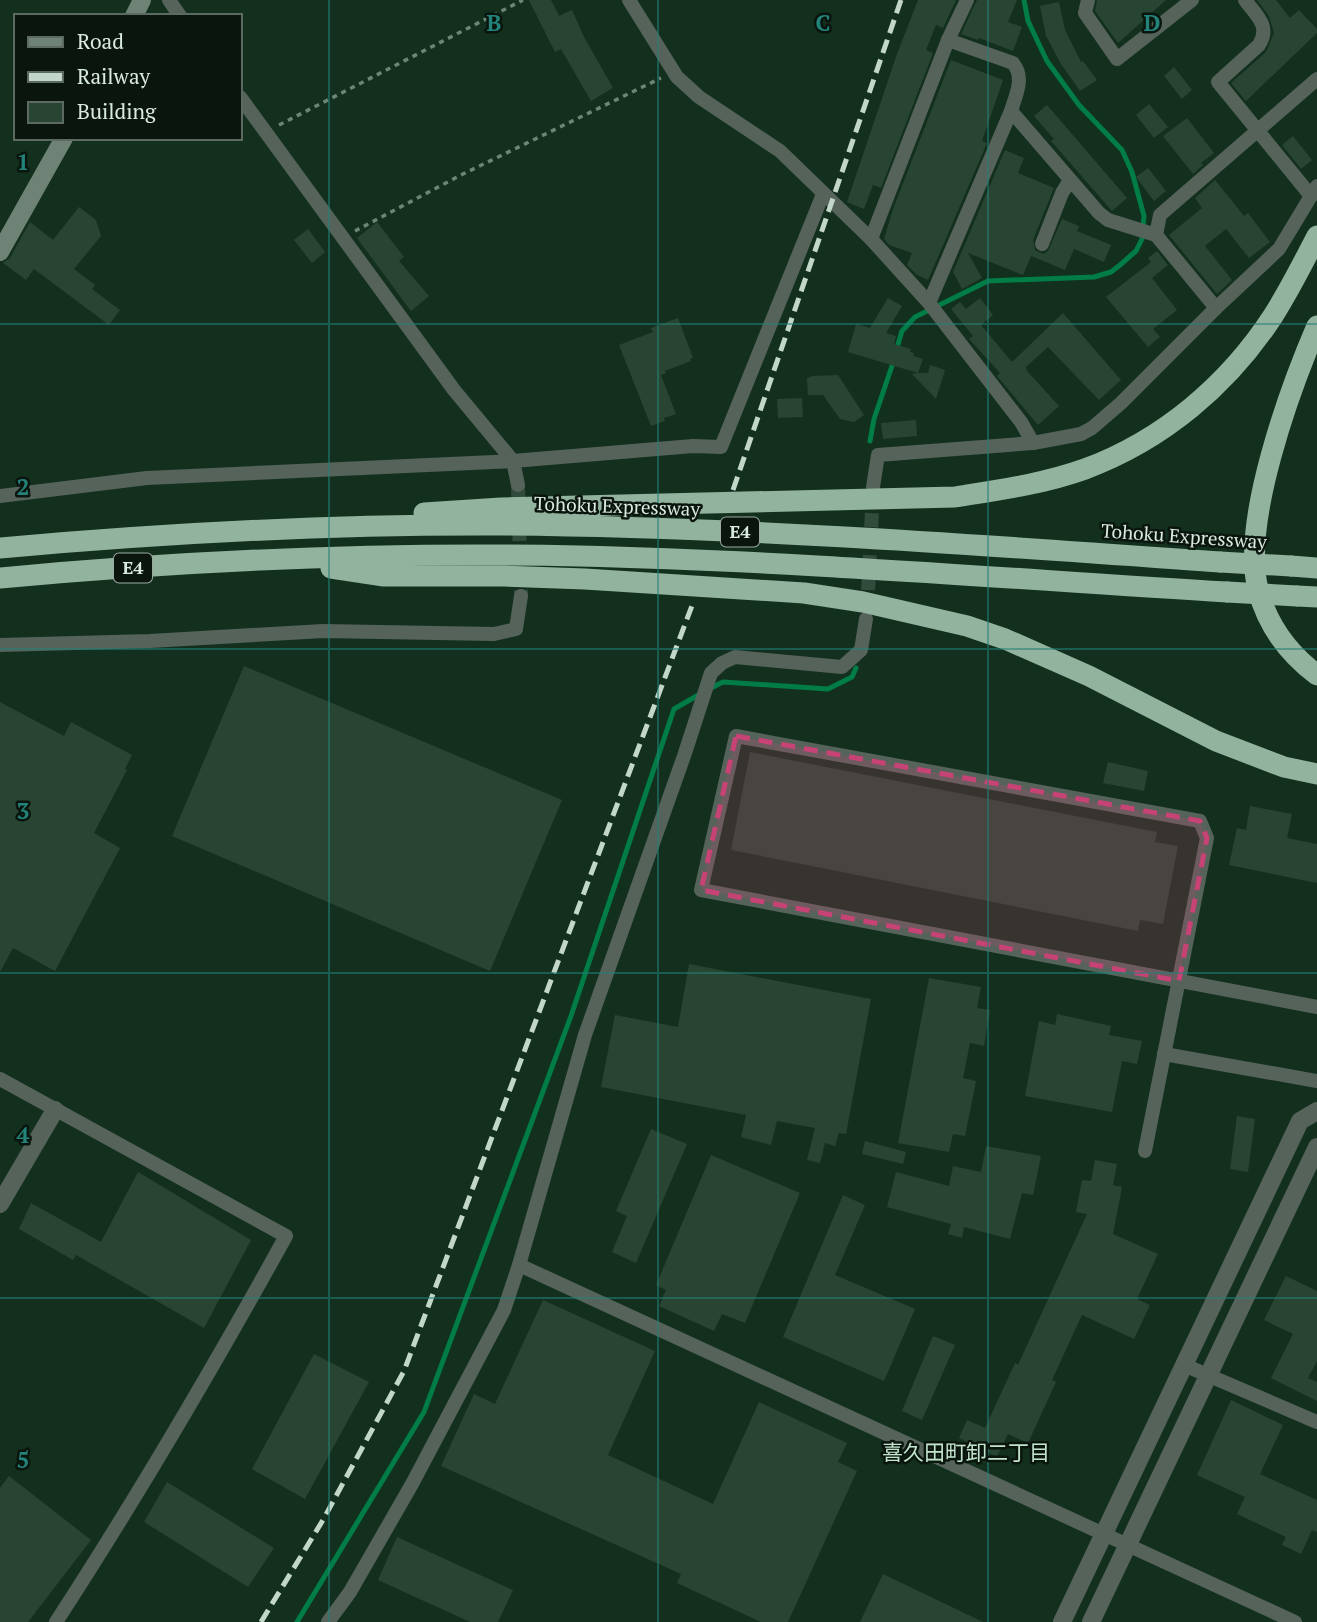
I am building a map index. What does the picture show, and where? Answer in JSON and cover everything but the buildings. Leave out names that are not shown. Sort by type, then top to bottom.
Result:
[{"type":"highway","points":[[259,531],[379,515],[501,508],[955,497],[1048,480],[1085,469],[1125,452],[1181,417],[1208,394],[1232,370],[1273,315],[1317,236]]},
{"type":"highway","points":[[1317,326],[1289,398],[1263,492],[1255,567],[1258,590],[1275,632],[1287,649],[1317,675]]},
{"type":"highway","name":"Tohoku Expressway","points":[[0,548],[128,537],[502,525],[868,537],[1317,568]]},
{"type":"highway","name":"E4","points":[[0,578],[266,560],[583,556],[866,568],[1307,597]]},
{"type":"highway","points":[[266,560],[384,576],[585,579],[804,593],[863,603],[967,626],[1005,639],[1089,676],[1216,741],[1284,767],[1317,774]]},
{"type":"main road","points":[[0,252],[63,140]]},
{"type":"street","points":[[629,0],[672,71],[699,97],[780,152],[872,239],[929,303],[1021,422],[1033,443]]},
{"type":"street","points":[[872,239],[948,40],[967,0]]},
{"type":"street","points":[[1088,0],[1085,13],[1117,59],[1192,0]]},
{"type":"street","points":[[873,487],[878,455],[1033,443],[1081,434],[1092,428],[1279,249],[1314,191],[1218,82],[1259,45],[1263,37],[1265,27],[1245,0]]},
{"type":"street","points":[[929,303],[1011,111],[1020,79],[1013,63],[948,40]]},
{"type":"street","points":[[1156,235],[1160,215],[1317,79]]},
{"type":"street","points":[[242,100],[454,390],[513,461],[518,485]]},
{"type":"street","points":[[1011,111],[1103,217],[1156,235],[1216,307]]},
{"type":"street","points":[[1041,244],[1070,180]]},
{"type":"street","points":[[0,496],[147,478],[513,461],[693,446],[721,447],[823,194]]},
{"type":"street","points":[[0,645],[149,641],[323,631],[494,634],[516,629],[521,596]]},
{"type":"street","points":[[328,1622],[350,1592],[412,1484],[504,1310],[585,1035],[711,673],[722,663],[735,657],[842,667],[861,650],[866,619]]},
{"type":"street","points":[[1145,1151],[1164,1054],[1179,981],[1208,838],[1200,821],[736,736],[701,890],[1179,981],[1317,1007]]},
{"type":"street","points":[[1164,1054],[1317,1081]]},
{"type":"street","points":[[0,1079],[286,1236],[132,1503],[56,1622]]},
{"type":"street","points":[[0,1204],[55,1110]]},
{"type":"street","points":[[1062,1622],[1300,1121],[1317,1111]]},
{"type":"street","points":[[1091,1622],[1317,1147]]},
{"type":"street","points":[[519,1265],[1295,1622]]},
{"type":"street","points":[[1184,1365],[1317,1422]]},
{"type":"path","points":[[266,132],[523,0]]},
{"type":"path","points":[[343,237],[461,175],[672,71]]},
{"type":"highlighted area","points":[[736,736],[1200,821],[1207,838],[1179,981],[701,890]]},
{"type":"waterway","points":[[896,351],[902,331],[915,317],[988,281],[1094,277],[1111,272],[1120,265],[1136,251],[1142,239],[1144,216],[1132,172],[1122,150],[1079,105],[1047,61],[1028,21],[1024,0]]},
{"type":"waterway","points":[[870,441],[874,419],[894,360]]},
{"type":"waterway","points":[[709,689],[723,682],[828,689],[852,677],[856,668]]},
{"type":"waterway","points":[[297,1622],[424,1412],[571,1016],[674,709],[700,694]]},
{"type":"tunnel","points":[[518,485],[521,596]]},
{"type":"tunnel","points":[[867,611],[873,491]]},
{"type":"railway","points":[[733,490],[901,0]]},
{"type":"railway","points":[[261,1622],[323,1520],[404,1371],[693,603]]},
{"type":"district","name":"喜久田町卸二丁目","points":[[966,1453]]}]
